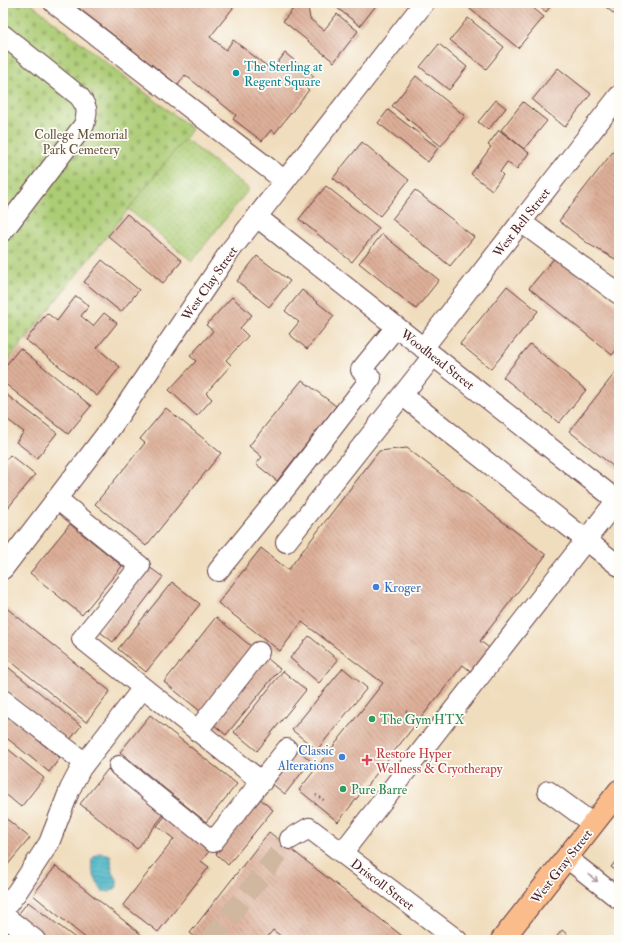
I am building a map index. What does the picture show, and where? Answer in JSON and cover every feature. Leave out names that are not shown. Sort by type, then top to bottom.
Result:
[{"type":"main road","name":"West Gray Street","points":[[502,940],[619,791]]},
{"type":"street","points":[[54,3],[285,181]]},
{"type":"street","name":"West Clay Street","points":[[3,568],[110,429],[230,251],[424,3]]},
{"type":"street","points":[[3,35],[79,96],[86,104],[87,114],[84,125],[3,231]]},
{"type":"street","name":"West Bell Street","points":[[286,542],[402,395],[428,352],[521,222],[619,96]]},
{"type":"street","name":"Woodhead Street","points":[[257,217],[618,501]]},
{"type":"street","points":[[521,222],[619,294]]},
{"type":"street","points":[[218,571],[289,484],[371,378],[361,370],[396,327]]},
{"type":"street","points":[[402,395],[619,566]]},
{"type":"street","points":[[56,498],[140,566],[82,639],[262,782]]},
{"type":"street","points":[[342,853],[618,501]]},
{"type":"street","points":[[197,731],[259,652]]},
{"type":"street","points":[[35,940],[4,909],[49,843],[70,789],[84,763],[143,688]]},
{"type":"street","points":[[3,700],[84,763]]},
{"type":"street","points":[[119,766],[214,842],[287,749]]},
{"type":"street","points":[[548,791],[593,824]]},
{"type":"street","name":"Driscoll Street","points":[[290,839],[309,828],[457,940]]},
{"type":"street","points":[[567,858],[619,899]]},
{"type":"path","points":[[406,710],[415,717]]},
{"type":"path","points":[[316,794],[325,801]]},
{"type":"green space","name":"College Memorial Park Cemetery","points":[[3,3],[30,3],[192,129],[3,367]]},
{"type":"green space","points":[[184,138],[249,189],[192,261],[128,209]]},
{"type":"water","points":[[98,853],[108,854],[111,856],[112,873],[117,879],[117,887],[110,892],[102,891],[93,872],[91,864],[92,860]]},
{"type":"building","name":"The Sterling at Regent Square","points":[[72,3],[237,3],[210,37],[226,50],[233,40],[272,70],[285,53],[314,76],[305,87],[309,90],[275,133],[271,130],[262,141],[233,119],[236,115],[185,75],[178,85]]},
{"type":"building","points":[[298,3],[303,3],[308,7],[310,19],[324,30],[337,14],[358,31],[334,62],[283,21]]},
{"type":"building","points":[[331,3],[378,3],[360,26]]},
{"type":"building","points":[[473,3],[527,3],[544,17],[518,48],[469,8]]},
{"type":"building","points":[[535,3],[553,3],[546,12]]},
{"type":"building","points":[[601,3],[619,3],[619,18]]},
{"type":"building","points":[[468,18],[504,47],[486,69],[450,40]]},
{"type":"building","points":[[439,44],[467,67],[449,90],[420,67]]},
{"type":"building","points":[[558,68],[591,94],[565,127],[532,100]]},
{"type":"building","points":[[416,76],[465,116],[441,146],[392,106]]},
{"type":"building","points":[[496,100],[506,108],[488,130],[478,122]]},
{"type":"building","points":[[523,102],[547,121],[524,149],[501,130]]},
{"type":"building","points":[[388,110],[438,148],[428,162],[378,123]]},
{"type":"building","points":[[499,130],[529,153],[517,169],[507,162],[500,172],[503,175],[492,190],[471,174],[491,147],[488,145]]},
{"type":"building","points":[[362,142],[409,180],[380,216],[333,178]]},
{"type":"building","points":[[619,144],[619,261],[590,245],[559,221]]},
{"type":"building","points":[[326,186],[379,228],[352,262],[299,219]]},
{"type":"building","points":[[415,190],[474,237],[450,266],[392,219]]},
{"type":"building","points":[[127,214],[182,261],[163,283],[108,236]]},
{"type":"building","points":[[382,234],[439,280],[416,309],[359,263]]},
{"type":"building","points":[[257,256],[290,281],[269,307],[237,281]]},
{"type":"building","points":[[556,256],[619,307],[619,347],[612,355],[529,288]]},
{"type":"building","points":[[102,260],[139,290],[121,312],[84,282]]},
{"type":"building","points":[[507,286],[538,311],[491,369],[460,344]]},
{"type":"building","points":[[302,290],[334,316],[307,349],[289,334],[299,322],[285,311]]},
{"type":"building","points":[[76,296],[89,306],[81,316],[93,326],[104,313],[117,323],[97,348],[120,367],[97,396],[26,340],[47,313],[57,321]]},
{"type":"building","points":[[232,297],[252,315],[240,328],[248,336],[226,360],[231,365],[206,393],[212,399],[197,416],[169,390],[196,361],[190,356],[213,331],[206,325]]},
{"type":"building","points":[[530,344],[586,390],[559,423],[503,377]]},
{"type":"building","points":[[20,348],[91,406],[68,434],[3,382],[3,369]]},
{"type":"building","points":[[619,368],[619,471],[569,431]]},
{"type":"building","points":[[302,380],[336,406],[277,481],[256,464],[262,457],[249,446]]},
{"type":"building","points":[[3,392],[57,433],[37,458],[16,442],[24,432],[8,420],[3,426]]},
{"type":"building","points":[[166,408],[221,453],[146,546],[95,504],[145,443],[140,439]]},
{"type":"building","name":"Kroger","points":[[407,448],[546,555],[480,641],[492,650],[474,674],[463,665],[338,822],[299,790],[383,683],[302,622],[280,651],[218,603],[261,548],[288,570],[379,451]]},
{"type":"building","points":[[10,455],[35,475],[3,514],[3,463]]},
{"type":"building","points":[[70,524],[122,566],[82,615],[30,573]]},
{"type":"building","points":[[149,567],[163,577],[113,642],[100,632]]},
{"type":"building","points":[[172,582],[200,604],[146,672],[118,649]]},
{"type":"building","points":[[4,606],[110,691],[86,722],[3,655]]},
{"type":"building","points":[[216,617],[252,647],[200,711],[164,682]]},
{"type":"building","points":[[309,636],[338,660],[319,683],[290,658]]},
{"type":"building","points":[[267,658],[280,669],[226,735],[213,724]]},
{"type":"building","points":[[3,663],[81,726],[69,741],[3,687]]},
{"type":"building","points":[[343,668],[367,688],[317,750],[292,730]]},
{"type":"building","points":[[283,671],[306,690],[257,751],[234,732]]},
{"type":"building","points":[[3,712],[60,758],[49,772],[3,735]]},
{"type":"building","points":[[150,715],[237,784],[206,822],[120,752]]},
{"type":"building","points":[[3,745],[44,778],[21,807],[3,792]]},
{"type":"building","points":[[298,750],[311,761],[285,794],[271,783]]},
{"type":"building","points":[[108,769],[165,813],[137,849],[80,804]]},
{"type":"building","points":[[260,799],[273,810],[228,865],[216,854]]},
{"type":"building","points":[[166,815],[211,849],[201,861],[209,867],[158,932],[123,905],[174,839],[157,826]]},
{"type":"building","points":[[3,816],[30,838],[5,868],[3,866]]},
{"type":"building","points":[[269,832],[406,939],[286,940],[273,930],[265,940],[199,940],[190,933]]},
{"type":"building","points":[[619,857],[619,873],[611,867]]},
{"type":"building","points":[[56,866],[148,940],[88,940],[33,895]]},
{"type":"building","points":[[28,902],[78,940],[47,940],[16,917]]},
{"type":"building","points":[[562,930],[574,940],[554,940]]},
{"type":"building","points":[[5,932],[15,940],[3,940],[3,934]]},
{"type":"tunnel","points":[[210,940],[290,839]]},
{"type":"place","name":"The Sterling at Regent Square","points":[[236,73]]},
{"type":"place","name":"Kroger","points":[[376,587]]},
{"type":"place","name":"The Gym HTX","points":[[372,719]]},
{"type":"place","name":"Classic Alterations","points":[[342,757]]},
{"type":"place","name":"Restore Hyper Wellness & Cryotherapy","points":[[367,760]]},
{"type":"place","name":"Pure Barre","points":[[343,789]]}]
